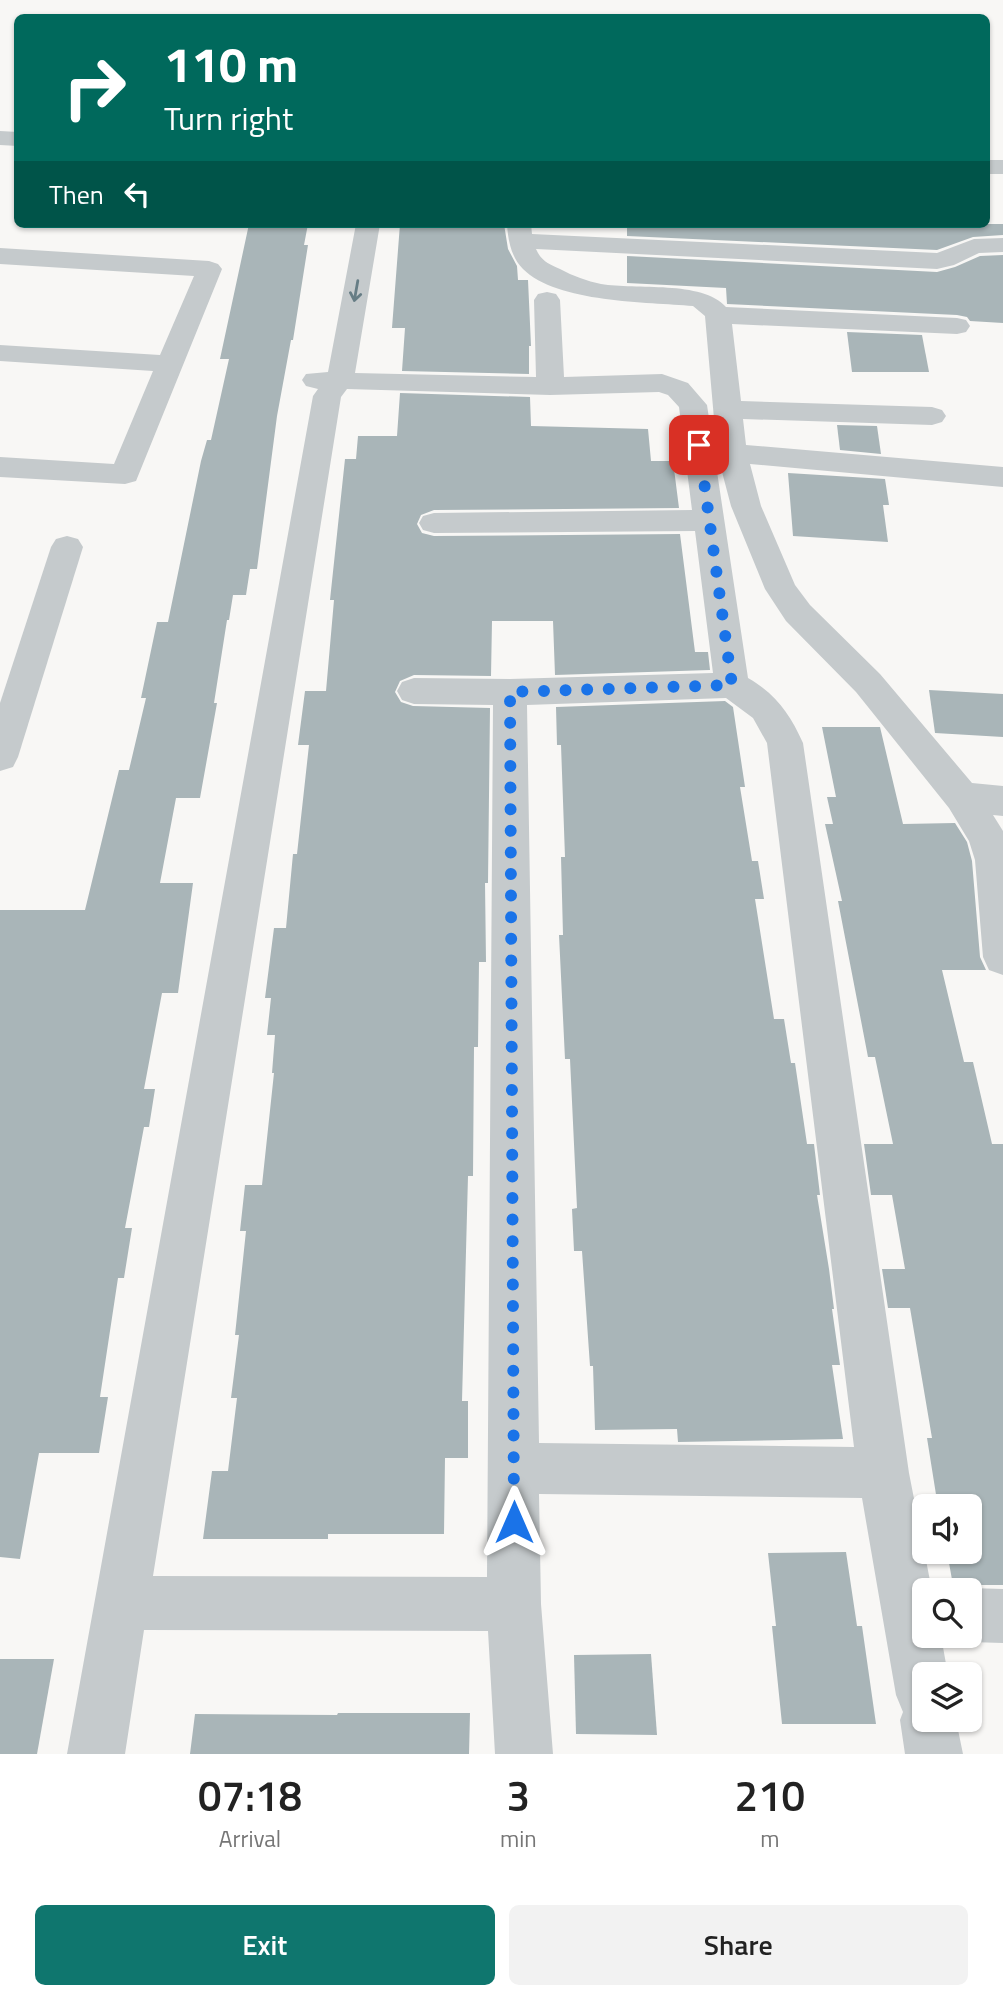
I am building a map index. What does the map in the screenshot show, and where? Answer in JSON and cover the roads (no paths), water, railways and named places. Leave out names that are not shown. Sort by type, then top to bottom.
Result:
[{"type":"street","points":[[96,1754],[328,385],[348,228]]},
{"type":"street","points":[[328,385],[367,228]]},
{"type":"street","points":[[1003,245],[974,246],[946,260],[937,261],[520,232],[530,262],[561,281],[592,291],[618,295],[698,299],[708,303],[718,315],[732,453],[746,506],[780,589],[798,612],[868,683],[962,797],[987,837],[994,860],[1003,957]]},
{"type":"street","points":[[0,256],[209,269],[125,474],[0,467]]},
{"type":"street","points":[[547,300],[550,386]]},
{"type":"street","points":[[718,315],[957,326]]},
{"type":"street","points":[[0,354],[170,364]]},
{"type":"street","points":[[328,385],[550,386],[662,383],[678,389],[693,405],[732,685]]},
{"type":"street","points":[[727,410],[932,416]]},
{"type":"street","points":[[732,453],[1003,477]]},
{"type":"street","points":[[434,523],[709,520]]},
{"type":"street","points":[[0,757],[67,547]]},
{"type":"street","points":[[414,691],[510,692],[732,685],[757,700],[776,718],[785,743],[883,1473],[912,1594]]},
{"type":"street","points":[[510,692],[514,1604],[524,1754]]},
{"type":"street","points":[[962,797],[1003,801]]},
{"type":"street","points":[[515,1468],[883,1473]]},
{"type":"street","points":[[120,1603],[514,1604]]},
{"type":"street","points":[[982,1615],[1003,1616]]},
{"type":"street","points":[[930,1732],[934,1754]]}]
